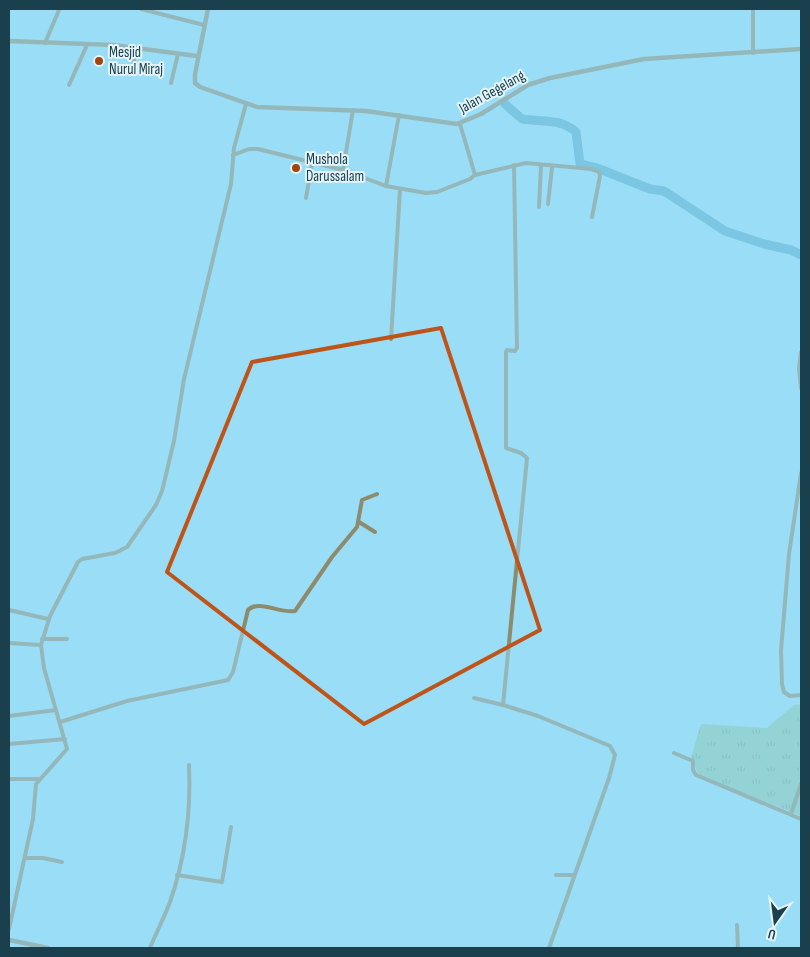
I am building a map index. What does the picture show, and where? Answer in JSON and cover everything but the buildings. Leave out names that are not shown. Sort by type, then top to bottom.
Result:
[{"type":"street","points":[[141,9],[204,25]]},
{"type":"street","points":[[9,42],[142,49],[197,56],[208,9]]},
{"type":"street","points":[[753,9],[753,53]]},
{"type":"street","points":[[45,43],[59,10]]},
{"type":"street","points":[[69,85],[87,45]]},
{"type":"street","points":[[133,71],[134,59],[142,49]]},
{"type":"street","name":"Jalan Gegelang","points":[[197,56],[195,80],[198,86],[220,92],[246,104],[267,108],[353,110],[460,124],[496,106],[528,85],[550,78],[644,59],[801,49]]},
{"type":"street","points":[[171,83],[178,54]]},
{"type":"street","points":[[9,929],[33,819],[34,792],[39,779],[66,752],[65,739],[44,668],[42,639],[48,620],[78,562],[82,559],[115,553],[127,547],[156,505],[162,491],[174,441],[184,379],[231,184],[233,155],[246,104]]},
{"type":"street","points":[[343,170],[353,110]]},
{"type":"street","points":[[386,186],[399,116]]},
{"type":"street","points":[[460,124],[475,175]]},
{"type":"street","points":[[233,155],[254,148],[343,170],[386,186],[434,193],[472,178],[475,175],[526,163],[541,166],[592,169],[598,172],[600,176],[592,216]]},
{"type":"street","points":[[306,198],[312,163]]},
{"type":"street","points":[[503,705],[526,458],[521,453],[506,448],[506,352],[507,350],[515,351],[517,348],[514,165]]},
{"type":"street","points":[[539,207],[541,166]]},
{"type":"street","points":[[548,204],[552,167]]},
{"type":"street","points":[[391,339],[400,189]]},
{"type":"street","points":[[801,352],[798,368],[801,387]]},
{"type":"street","points":[[801,473],[789,554],[780,666],[784,692],[790,696],[801,694]]},
{"type":"street","points":[[60,722],[127,701],[225,683],[233,672],[248,610],[251,606],[257,605],[285,612],[294,611],[360,522],[362,500],[377,494]]},
{"type":"street","points":[[360,522],[375,532]]},
{"type":"street","points":[[9,610],[48,620]]},
{"type":"street","points":[[42,639],[67,639]]},
{"type":"street","points":[[9,643],[42,646]]},
{"type":"street","points":[[474,698],[538,716],[613,750],[614,758],[609,778],[549,948]]},
{"type":"street","points":[[9,716],[56,710]]},
{"type":"street","points":[[9,744],[65,739]]},
{"type":"street","points":[[674,753],[693,761],[693,770],[696,775],[801,819]]},
{"type":"street","points":[[150,948],[170,902],[177,875],[189,813],[189,765]]},
{"type":"street","points":[[9,779],[39,779]]},
{"type":"street","points":[[791,814],[801,784]]},
{"type":"street","points":[[177,875],[222,882],[231,827]]},
{"type":"street","points":[[25,858],[43,858],[62,862]]},
{"type":"street","points":[[556,875],[574,875]]},
{"type":"street","points":[[737,925],[738,948]]},
{"type":"street","points":[[9,940],[48,948]]},
{"type":"highlighted area","points":[[441,328],[540,630],[364,724],[167,572],[252,362]]},
{"type":"green space","points":[[801,704],[801,816],[699,775],[691,758],[701,724],[767,728],[794,705]]},
{"type":"waterway","points":[[505,104],[522,119],[564,124],[576,132],[580,164],[597,168],[650,189],[664,191],[725,231],[764,244],[791,250],[801,255]]},
{"type":"place","name":"Mesjid Nurul Miraj","points":[[99,61]]},
{"type":"place","name":"Mushola Darussalam","points":[[296,168]]}]
